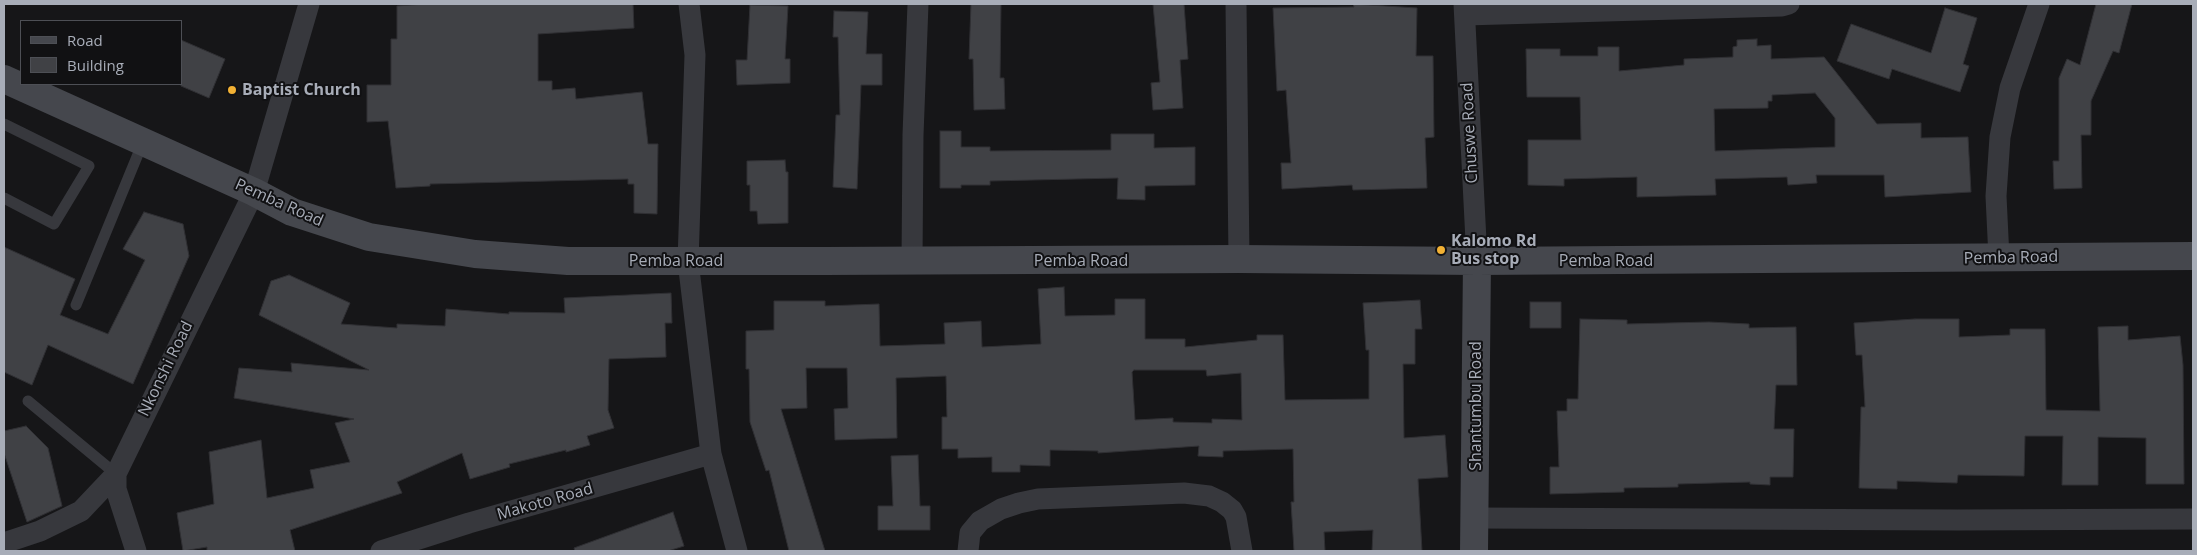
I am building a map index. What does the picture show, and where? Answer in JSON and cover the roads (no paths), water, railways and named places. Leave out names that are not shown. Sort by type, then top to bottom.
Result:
[{"type":"street","name":"Nkonshi Road","points":[[4,543],[40,531],[81,511],[116,474],[254,192],[309,4]]},
{"type":"street","points":[[689,4],[695,55],[688,260],[711,454],[737,551]]},
{"type":"street","points":[[912,261],[913,135],[918,4]]},
{"type":"street","points":[[1236,4],[1239,259]]},
{"type":"street","points":[[1464,10],[1782,6],[1789,4]]},
{"type":"street","points":[[1999,258],[1996,196],[2000,136],[2010,88],[2039,4]]},
{"type":"street","name":"Chuswe Road","points":[[1464,10],[1477,261]]},
{"type":"street","name":"Pemba Road","points":[[4,79],[254,192],[292,212],[369,237],[475,254],[568,260],[912,261],[1239,259],[1477,261],[2193,256]]},
{"type":"street","name":"Shantumbu Road","points":[[1474,551],[1477,261]]},
{"type":"street","name":"Makoto Road","points":[[381,551],[469,523],[711,454]]},
{"type":"street","points":[[116,474],[116,488],[136,551]]},
{"type":"street","points":[[968,551],[970,533],[980,521],[1001,509],[1019,504],[1038,499],[1184,493],[1209,496],[1222,502],[1232,510],[1236,517],[1242,551]]},
{"type":"street","points":[[1475,518],[2193,519]]},
{"type":"lane","points":[[4,124],[89,166],[54,224],[4,198]]},
{"type":"lane","points":[[76,305],[144,142]]},
{"type":"lane","points":[[28,402],[116,474]]},
{"type":"place","name":"Baptist Church","points":[[232,90]]},
{"type":"place","name":"Kalomo Rd Bus stop","points":[[1441,250]]}]
